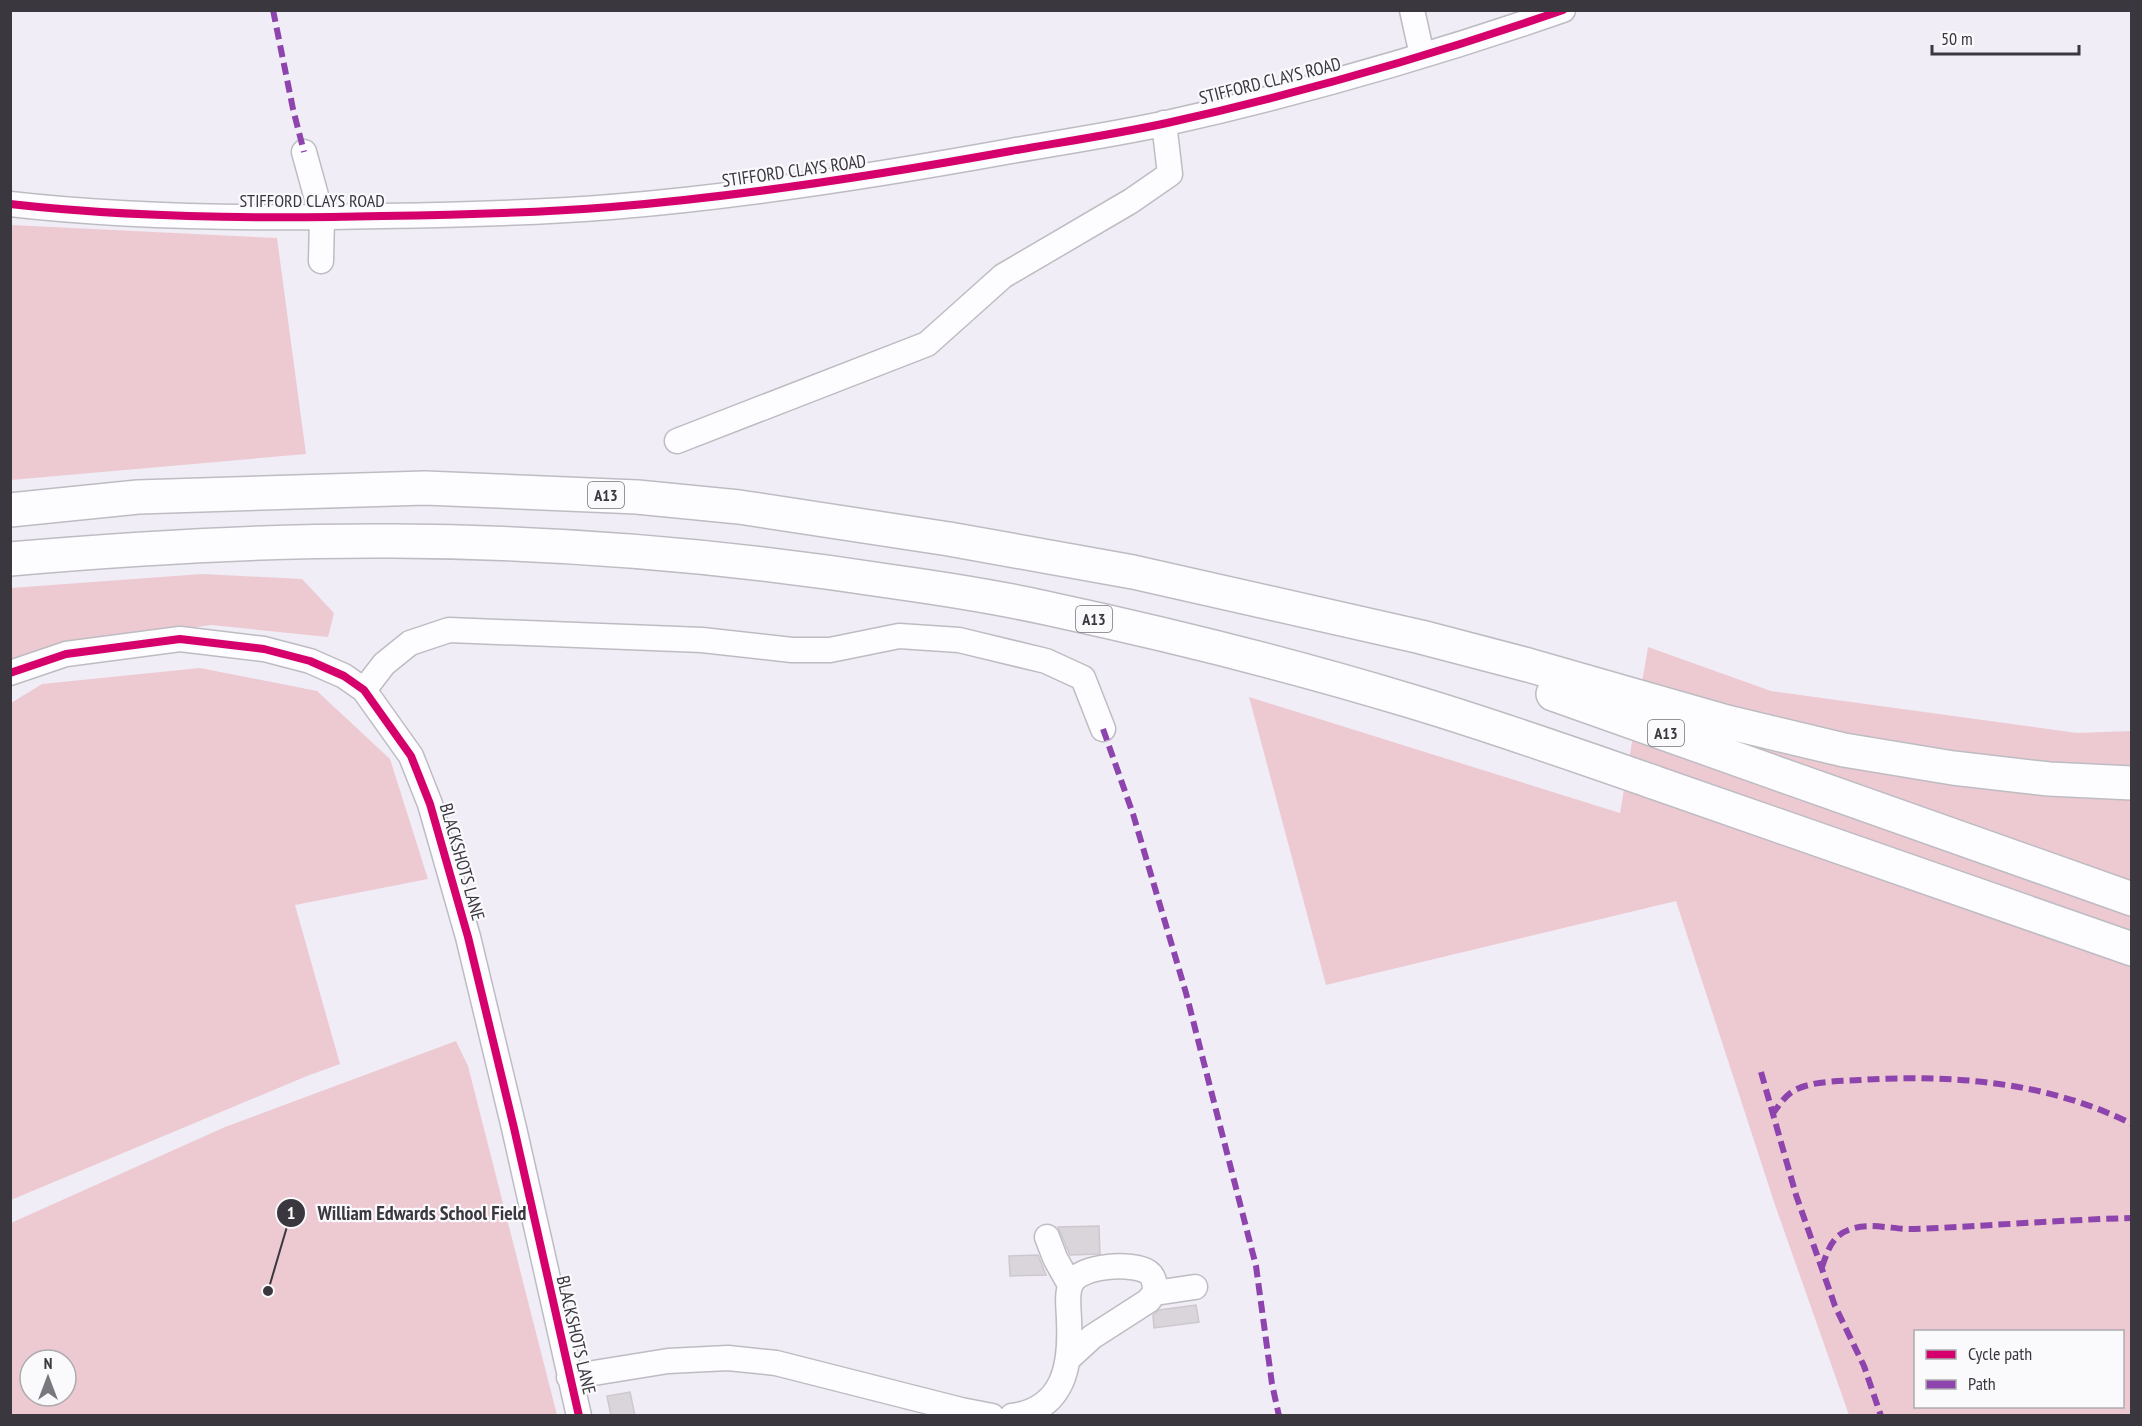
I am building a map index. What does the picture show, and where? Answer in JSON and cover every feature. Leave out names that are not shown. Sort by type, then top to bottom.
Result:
[{"type":"highway","name":"A13","points":[[10,510],[138,497],[424,488],[637,497],[740,507],[846,522],[1052,556],[1195,587],[1463,665],[1566,698],[2132,898]]},
{"type":"highway","name":"A13","points":[[10,559],[145,548],[266,543],[388,541],[509,543],[746,562],[838,573],[1031,605],[1144,630],[1406,699],[1509,732],[2132,949]]},
{"type":"highway","points":[[1195,587],[1421,637],[1737,725],[1844,750],[1953,768],[2049,779],[2132,783]]},
{"type":"street","points":[[1412,10],[1422,55]]},
{"type":"street","name":"STIFFORD CLAYS ROAD","points":[[10,204],[166,215],[322,217],[478,214],[609,207],[717,196],[904,171],[1164,123],[1304,90],[1482,38],[1563,10]]},
{"type":"street","points":[[677,441],[927,344],[1003,276],[1131,201],[1170,174],[1164,123]]},
{"type":"street","points":[[304,152],[322,217],[321,261]]},
{"type":"street","points":[[364,690],[384,664],[410,643],[448,630],[702,640],[792,650],[830,650],[899,636],[959,640],[1046,661],[1083,678],[1103,729]]},
{"type":"street","name":"BLACKSHOTS LANE","points":[[10,673],[66,654],[180,639],[264,649],[310,661],[344,676],[364,690],[411,756],[430,804],[468,937],[579,1416]]},
{"type":"street","points":[[1047,1237],[1055,1258],[1070,1285]]},
{"type":"street","points":[[1012,1416],[1031,1410],[1052,1396],[1060,1384],[1070,1348],[1068,1300],[1070,1285],[1076,1277],[1086,1270],[1100,1267],[1136,1268],[1148,1272],[1154,1281],[1155,1293]]},
{"type":"street","points":[[1068,1359],[1092,1337],[1148,1301],[1155,1293],[1195,1287]]},
{"type":"street","points":[[569,1377],[668,1361],[728,1358],[776,1363],[992,1416]]},
{"type":"shaded area","points":[[11,225],[277,238],[306,454],[11,480]]},
{"type":"shaded area","points":[[202,574],[302,579],[334,613],[328,637],[211,625],[56,647],[11,662],[11,588]]},
{"type":"shaded area","points":[[1648,647],[1771,691],[2077,733],[2131,731],[2131,1415],[1849,1415],[1775,1205],[1676,901],[1326,985],[1249,697],[1620,813]]},
{"type":"shaded area","points":[[200,668],[317,691],[390,759],[428,879],[295,905],[340,1064],[11,1200],[11,703],[42,684]]},
{"type":"shaded area","points":[[456,1041],[468,1066],[557,1415],[11,1415],[11,1223],[225,1127]]},
{"type":"building","points":[[1099,1226],[1100,1254],[1070,1255],[1058,1227]]},
{"type":"building","points":[[1038,1255],[1046,1275],[1010,1276],[1009,1256]]},
{"type":"building","points":[[1196,1305],[1199,1322],[1154,1328],[1153,1315],[1159,1310]]},
{"type":"building","points":[[630,1392],[635,1416],[611,1416],[607,1396]]},
{"type":"marked path","points":[[273,10],[304,152]]},
{"type":"marked path","points":[[1103,729],[1133,814],[1186,993],[1256,1266],[1272,1384],[1279,1416]]},
{"type":"marked path","points":[[1761,1072],[1796,1195],[1835,1306],[1864,1366],[1881,1416]]},
{"type":"marked path","points":[[1772,1115],[1789,1094],[1811,1084],[1930,1078],[1965,1080],[2034,1090],[2100,1110],[2132,1124]]},
{"type":"marked path","points":[[1822,1267],[1835,1239],[1859,1227],[1915,1229],[2132,1218]]},
{"type":"cycle path","points":[[10,204],[149,215],[336,217],[582,209],[762,191],[912,168],[1167,123],[1366,72],[1563,10]]},
{"type":"cycle path","points":[[10,673],[66,654],[180,639],[264,649],[310,661],[344,676],[364,690],[411,756],[430,804],[468,937],[579,1416]]},
{"type":"place","name":"William Edwards School Field","points":[[268,1291]]}]
